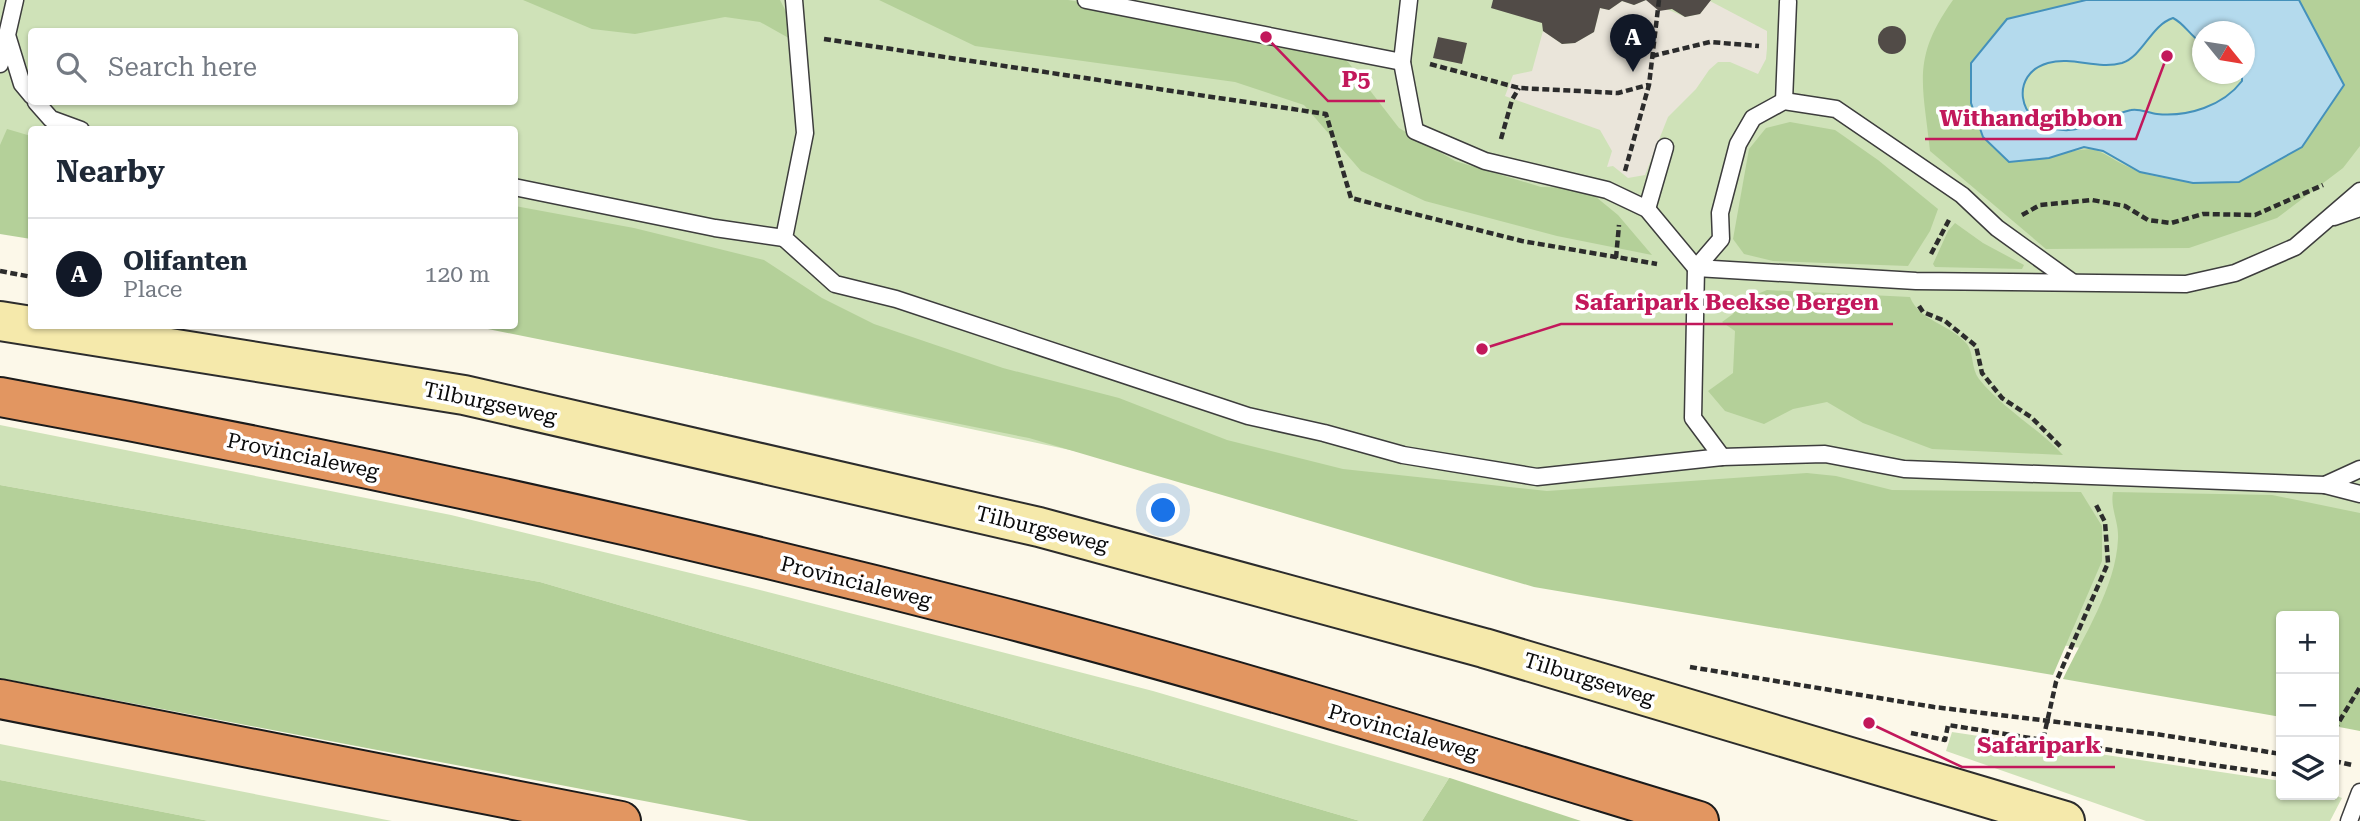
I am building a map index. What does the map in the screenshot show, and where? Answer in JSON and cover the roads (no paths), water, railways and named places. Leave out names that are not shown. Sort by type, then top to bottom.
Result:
[{"type":"highway","name":"Provincialeweg","points":[[0,397],[496,496],[998,617],[1401,730],[1699,821]]},
{"type":"highway","points":[[0,699],[621,821]]},
{"type":"street","name":"Tilburgseweg","points":[[0,321],[28,325]]},
{"type":"street","name":"Tilburgseweg","points":[[50,329],[464,395],[1040,527],[1484,648],[2065,821]]},
{"type":"lane","points":[[0,64],[15,0]]},
{"type":"lane","points":[[784,238],[805,133],[794,0]]},
{"type":"lane","points":[[1086,0],[1402,62]]},
{"type":"lane","points":[[1409,0],[1402,62],[1415,131],[1497,164],[1622,196],[1647,209],[1696,268],[1916,281],[2186,284],[2235,273],[2295,247],[2360,191]]},
{"type":"lane","points":[[1784,101],[1788,2]]},
{"type":"lane","points":[[8,35],[22,85],[28,92]]},
{"type":"lane","points":[[1722,457],[1699,430],[1693,418],[1696,268],[1721,239],[1720,213],[1738,144],[1753,118],[1784,101],[1836,108],[1962,195],[1997,228],[2072,282]]},
{"type":"lane","points":[[39,105],[51,119],[70,126]]},
{"type":"lane","points":[[1647,209],[1665,147]]},
{"type":"lane","points":[[518,188],[715,228],[784,238],[835,284],[896,299],[1248,416],[1403,455],[1543,478],[1722,457],[1825,454],[1903,469],[2325,485],[2360,494]]},
{"type":"lane","points":[[2322,221],[2360,208]]},
{"type":"lane","points":[[2325,485],[2360,469]]},
{"type":"lane","points":[[2349,821],[2360,792]]},
{"type":"water","points":[[2086,0],[2299,0],[2344,85],[2302,147],[2239,182],[2193,183],[2140,172],[2103,151],[2084,147],[2049,158],[2009,162],[1983,137],[1971,103],[1971,63],[2007,19]],"holes":[[[2173,18],[2192,35],[2192,21],[2255,21],[2255,84],[2239,84],[2215,103],[2193,111],[2157,114],[2131,110],[2076,129],[2055,129],[2042,125],[2026,108],[2023,87],[2027,77],[2048,63],[2122,63],[2136,54],[2159,27]]]},
{"type":"place","name":"P5","points":[[1266,37]]},
{"type":"place","name":"Withandgibbon","points":[[2167,56]]},
{"type":"place","name":"Olifanten","points":[[1633,72]]},
{"type":"place","name":"Safaripark Beekse Bergen","points":[[1482,349]]},
{"type":"place","name":"Safaripark","points":[[1869,723]]}]
